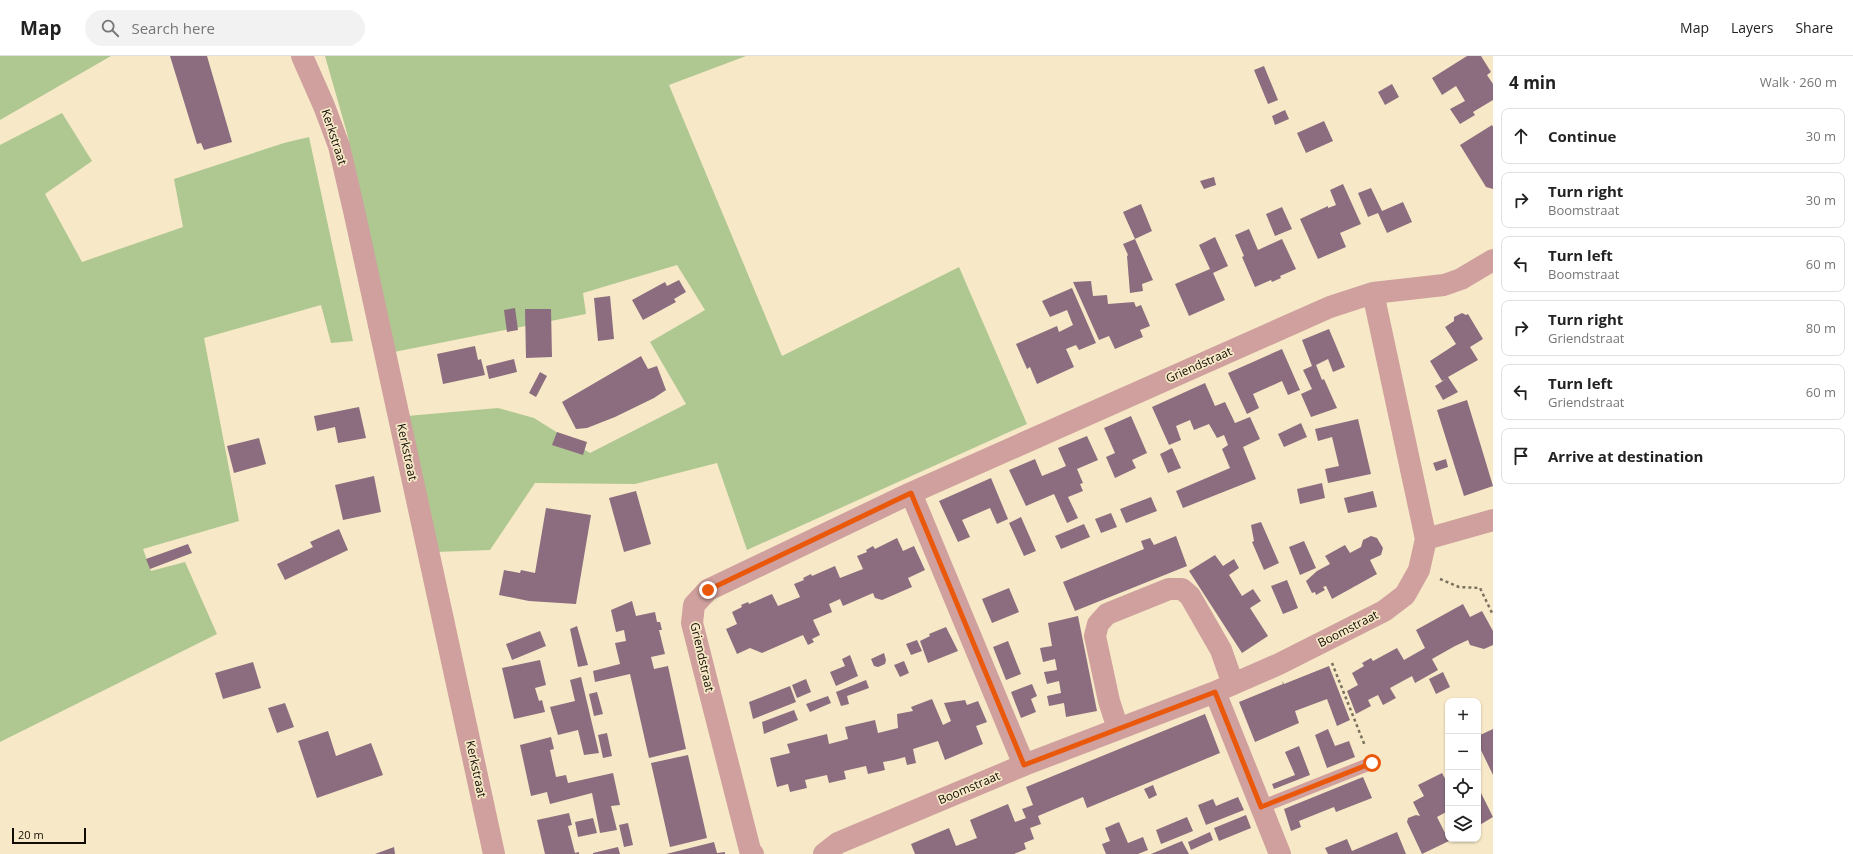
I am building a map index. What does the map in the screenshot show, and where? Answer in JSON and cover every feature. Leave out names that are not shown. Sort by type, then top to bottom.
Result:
[{"type":"street","name":"Kerkstraat","points":[[302,56],[324,106],[339,146],[374,298],[494,854]]},
{"type":"street","name":"Griendstraat","points":[[753,854],[750,850],[692,623],[694,604],[708,590],[911,493],[1330,307],[1373,293],[1444,285],[1461,279],[1493,260]]},
{"type":"street","name":"Boomstraat","points":[[824,854],[838,843],[1024,765],[1224,688],[1280,664],[1384,611],[1405,595],[1419,570],[1426,539],[1373,293]]},
{"type":"street","points":[[911,493],[1024,765]]},
{"type":"street","points":[[1426,539],[1493,520]]},
{"type":"street","points":[[1118,729],[1109,701],[1096,636],[1098,624],[1108,614],[1170,589],[1182,589],[1190,596],[1222,650],[1224,688],[1261,807],[1280,854]]},
{"type":"lane","points":[[1261,807],[1372,763]]},
{"type":"path","points":[[1419,570],[1459,586],[1480,588],[1493,616]]},
{"type":"path","points":[[1324,642],[1372,763]]},
{"type":"green space","points":[[0,56],[111,56],[0,120]]},
{"type":"green space","points":[[325,56],[746,56],[669,85],[782,356],[959,267],[1027,424],[747,550],[717,463],[635,484],[535,483],[490,550],[435,552],[407,416],[498,408],[534,418],[590,453],[686,404],[650,342],[705,310],[677,265],[583,293],[586,314],[394,352],[347,133]]},
{"type":"green space","points":[[62,113],[92,161],[45,194],[82,262],[183,227],[174,179],[284,143],[309,137],[353,341],[331,343],[321,305],[204,338],[239,521],[143,549],[151,571],[185,562],[217,634],[0,742],[0,145]]},
{"type":"building","points":[[170,56],[207,56],[232,142],[204,150],[201,143],[197,144]]},
{"type":"building","points":[[1467,56],[1481,56],[1491,72],[1487,75],[1493,84],[1493,100],[1473,112],[1475,115],[1460,124],[1450,109],[1465,101],[1456,86],[1442,95],[1432,78]]},
{"type":"building","points":[[1264,66],[1278,100],[1268,104],[1254,70]]},
{"type":"building","points":[[1392,84],[1399,97],[1385,105],[1378,92]]},
{"type":"building","points":[[1285,110],[1289,119],[1275,125],[1272,116]]},
{"type":"building","points":[[1324,121],[1333,141],[1306,153],[1297,133]]},
{"type":"building","points":[[1492,125],[1493,189],[1486,187],[1460,145]]},
{"type":"building","points":[[1214,177],[1216,185],[1204,189],[1200,181]]},
{"type":"building","points":[[1343,184],[1361,224],[1340,233],[1346,247],[1318,259],[1300,219],[1328,206],[1328,208],[1336,205],[1330,190]]},
{"type":"building","points":[[1371,188],[1382,211],[1403,202],[1412,222],[1387,233],[1378,213],[1368,217],[1358,193]]},
{"type":"building","points":[[1141,204],[1152,231],[1135,239],[1123,212]]},
{"type":"building","points":[[1282,207],[1292,229],[1275,236],[1266,214]]},
{"type":"building","points":[[1249,229],[1258,250],[1282,239],[1296,269],[1280,276],[1281,278],[1272,282],[1271,280],[1255,287],[1242,257],[1244,256],[1235,235]]},
{"type":"building","points":[[1215,237],[1228,266],[1213,273],[1225,300],[1189,316],[1175,284],[1210,269],[1199,245]]},
{"type":"building","points":[[1135,239],[1153,280],[1142,284],[1143,291],[1130,293],[1128,255],[1123,244]]},
{"type":"building","points":[[679,280],[686,292],[674,299],[676,302],[643,320],[632,300],[665,282],[667,286]]},
{"type":"building","points":[[1091,281],[1093,296],[1107,295],[1108,304],[1134,302],[1136,307],[1141,305],[1150,326],[1140,330],[1143,337],[1115,349],[1109,336],[1099,340],[1073,282]]},
{"type":"building","points":[[1072,288],[1096,343],[1079,350],[1076,345],[1066,349],[1074,367],[1037,384],[1030,367],[1027,369],[1016,344],[1057,326],[1059,332],[1073,325],[1067,310],[1050,317],[1042,301]]},
{"type":"building","points":[[610,296],[614,339],[598,341],[594,298]]},
{"type":"building","points":[[515,308],[518,330],[507,332],[504,310]]},
{"type":"building","points":[[525,309],[551,309],[552,357],[526,358]]},
{"type":"building","points":[[1462,313],[1466,315],[1468,314],[1483,339],[1470,347],[1478,360],[1448,377],[1458,392],[1443,400],[1435,386],[1446,379],[1442,381],[1430,361],[1456,344],[1445,327],[1454,321],[1454,317]]},
{"type":"building","points":[[1329,329],[1345,367],[1333,372],[1328,359],[1316,365],[1337,408],[1311,417],[1301,394],[1312,389],[1303,370],[1312,366],[1302,340]]},
{"type":"building","points":[[475,346],[478,360],[481,359],[485,375],[443,384],[437,354]]},
{"type":"building","points":[[1282,349],[1300,390],[1288,395],[1282,381],[1253,394],[1259,408],[1247,414],[1228,373]]},
{"type":"building","points":[[641,356],[648,369],[657,366],[666,390],[654,398],[615,417],[587,428],[576,429],[562,402]]},
{"type":"building","points":[[514,359],[517,372],[489,379],[486,366]]},
{"type":"building","points":[[540,372],[547,376],[536,397],[529,393]]},
{"type":"building","points":[[1205,383],[1215,406],[1225,402],[1235,423],[1250,417],[1260,439],[1243,447],[1256,479],[1183,508],[1176,491],[1230,468],[1222,449],[1228,445],[1224,435],[1217,438],[1209,424],[1194,430],[1190,420],[1176,426],[1181,440],[1169,445],[1152,407]]},
{"type":"building","points":[[1467,400],[1493,486],[1464,496],[1437,410]]},
{"type":"building","points":[[359,407],[366,438],[338,443],[335,427],[317,431],[314,416]]},
{"type":"building","points":[[1131,416],[1147,453],[1132,460],[1136,468],[1115,478],[1106,457],[1115,453],[1104,428]]},
{"type":"building","points":[[1358,419],[1371,474],[1328,483],[1325,469],[1339,466],[1332,437],[1318,441],[1315,429]]},
{"type":"building","points":[[1301,423],[1307,437],[1284,447],[1278,434]]},
{"type":"building","points":[[557,432],[587,442],[583,455],[552,445]]},
{"type":"building","points":[[1087,436],[1098,460],[1077,469],[1083,483],[1080,484],[1083,491],[1068,497],[1078,518],[1067,523],[1054,494],[1026,506],[1009,470],[1035,459],[1042,476],[1057,470],[1066,466],[1058,448]]},
{"type":"building","points":[[259,438],[266,464],[234,473],[227,446]]},
{"type":"building","points":[[1172,448],[1181,468],[1168,473],[1160,454]]},
{"type":"building","points":[[1446,459],[1448,467],[1436,471],[1433,463]]},
{"type":"building","points":[[374,476],[381,512],[343,520],[335,485]]},
{"type":"building","points":[[991,478],[1008,519],[997,524],[990,508],[962,520],[970,537],[958,542],[939,501]]},
{"type":"building","points":[[1322,483],[1325,498],[1300,504],[1297,489]]},
{"type":"building","points":[[636,491],[651,544],[624,552],[609,498]]},
{"type":"building","points":[[1373,491],[1377,507],[1348,513],[1344,498]]},
{"type":"building","points":[[1151,497],[1157,511],[1126,523],[1120,509]]},
{"type":"building","points":[[546,508],[591,515],[576,604],[529,601],[499,595],[504,570],[520,573],[521,570],[535,573]]},
{"type":"building","points":[[1111,513],[1117,527],[1101,533],[1095,519]]},
{"type":"building","points":[[1021,517],[1036,551],[1024,556],[1009,523]]},
{"type":"building","points":[[1261,522],[1279,563],[1264,570],[1252,542],[1254,541],[1251,525]]},
{"type":"building","points":[[1084,524],[1090,537],[1061,549],[1055,536]]},
{"type":"building","points":[[339,529],[348,550],[285,580],[277,564],[313,547],[310,542]]},
{"type":"building","points":[[1176,536],[1187,566],[1075,611],[1063,582],[1144,549],[1141,541],[1150,538],[1154,545]]},
{"type":"building","points":[[1371,536],[1377,538],[1383,548],[1381,555],[1370,560],[1377,574],[1332,599],[1326,586],[1323,587],[1325,590],[1316,595],[1315,592],[1312,593],[1306,581],[1317,571],[1330,564],[1325,556],[1345,545],[1350,553],[1361,547],[1363,540]]},
{"type":"building","points":[[897,538],[903,551],[914,546],[925,570],[908,578],[912,587],[882,600],[875,598],[873,593],[843,606],[840,599],[829,604],[832,612],[813,620],[820,635],[812,639],[814,642],[808,645],[803,635],[762,653],[750,648],[737,654],[726,629],[737,624],[732,612],[742,607],[741,605],[748,602],[749,604],[772,594],[778,606],[800,597],[794,584],[804,580],[803,578],[811,574],[812,576],[835,566],[840,578],[863,569],[857,556],[867,552],[866,550],[873,546],[875,549]]},
{"type":"building","points":[[1304,541],[1316,568],[1300,575],[1289,547]]},
{"type":"building","points":[[188,544],[192,553],[150,569],[146,559]]},
{"type":"building","points":[[1215,555],[1223,566],[1234,559],[1239,568],[1229,575],[1242,596],[1253,589],[1261,601],[1250,608],[1268,636],[1242,653],[1189,571]]},
{"type":"building","points":[[1287,580],[1298,608],[1283,614],[1271,586]]},
{"type":"building","points":[[1009,588],[1019,612],[992,623],[982,599]]},
{"type":"building","points":[[632,601],[636,616],[655,612],[657,622],[660,622],[662,630],[659,630],[665,654],[651,657],[654,669],[668,666],[686,749],[649,758],[630,674],[595,682],[593,671],[620,664],[615,643],[626,641],[624,630],[616,632],[611,610]]},
{"type":"building","points":[[1463,604],[1470,617],[1482,611],[1493,631],[1493,645],[1484,649],[1470,645],[1468,640],[1455,646],[1432,659],[1438,670],[1415,683],[1412,676],[1390,688],[1396,698],[1383,705],[1378,695],[1368,700],[1371,706],[1356,714],[1347,691],[1358,685],[1352,673],[1364,666],[1362,663],[1371,658],[1373,661],[1397,648],[1404,660],[1425,648],[1416,630]]},
{"type":"building","points":[[1078,616],[1097,711],[1066,717],[1064,703],[1049,706],[1047,696],[1061,693],[1059,681],[1047,684],[1044,672],[1057,670],[1055,659],[1043,662],[1040,648],[1052,646],[1048,623]]},
{"type":"building","points":[[577,626],[588,665],[578,667],[570,629]]},
{"type":"building","points":[[946,627],[958,651],[928,663],[920,641],[930,636],[929,634]]},
{"type":"building","points":[[540,631],[546,646],[512,660],[506,644]]},
{"type":"building","points":[[917,640],[922,651],[911,655],[906,644]]},
{"type":"building","points":[[1008,641],[1021,674],[1006,680],[993,647]]},
{"type":"building","points":[[884,653],[886,660],[885,664],[878,667],[874,666],[871,659]]},
{"type":"building","points":[[850,655],[858,676],[836,686],[830,672],[845,666],[842,659]]},
{"type":"building","points":[[540,660],[546,685],[535,688],[539,701],[542,700],[545,712],[514,719],[502,668]]},
{"type":"building","points":[[904,661],[909,673],[900,677],[894,665]]},
{"type":"building","points":[[253,662],[261,688],[223,699],[215,673]]},
{"type":"building","points":[[1329,666],[1350,720],[1337,726],[1327,699],[1295,711],[1299,723],[1255,742],[1239,702],[1283,684],[1282,681],[1284,684]]},
{"type":"building","points":[[1443,672],[1450,687],[1436,694],[1429,679]]},
{"type":"building","points":[[581,677],[599,753],[584,755],[578,730],[558,735],[550,707],[575,701],[570,680]]},
{"type":"building","points":[[806,679],[811,692],[797,698],[792,685]]},
{"type":"building","points":[[866,680],[869,688],[847,696],[849,704],[841,706],[836,692]]},
{"type":"building","points":[[1032,684],[1037,696],[1031,699],[1036,712],[1021,718],[1011,692]]},
{"type":"building","points":[[790,686],[796,702],[753,719],[749,702]]},
{"type":"building","points":[[597,692],[603,714],[594,716],[589,694]]},
{"type":"building","points":[[828,696],[831,703],[810,712],[806,704]]},
{"type":"building","points":[[932,699],[943,725],[951,721],[944,703],[965,700],[967,705],[978,701],[987,722],[976,726],[983,744],[945,760],[938,741],[913,749],[916,763],[907,765],[905,757],[883,762],[885,770],[868,774],[866,766],[844,771],[846,779],[829,783],[827,775],[805,780],[807,788],[790,792],[788,784],[777,787],[770,758],[790,753],[787,744],[827,734],[829,744],[848,739],[845,727],[875,720],[878,733],[898,728],[897,714],[913,711],[911,707]]},
{"type":"building","points":[[285,703],[294,727],[277,733],[268,708]]},
{"type":"building","points":[[794,710],[798,720],[764,734],[762,722]]},
{"type":"building","points":[[1205,714],[1220,753],[1087,808],[1083,797],[1038,816],[1041,824],[1030,828],[1034,839],[1024,843],[1026,849],[1014,854],[915,854],[911,844],[949,828],[956,846],[977,838],[970,820],[1008,804],[1015,822],[1026,818],[1022,809],[1033,805],[1026,787]]},
{"type":"building","points":[[1328,729],[1335,746],[1349,741],[1355,757],[1327,768],[1315,735]]},
{"type":"building","points":[[1493,729],[1493,775],[1481,750],[1481,735]]},
{"type":"building","points":[[328,731],[336,756],[371,743],[383,775],[317,798],[298,741]]},
{"type":"building","points":[[607,733],[612,756],[603,758],[598,735]]},
{"type":"building","points":[[551,737],[554,749],[550,750],[556,777],[566,775],[568,783],[613,773],[620,805],[611,806],[617,830],[600,833],[592,793],[550,804],[547,792],[531,796],[520,745]]},
{"type":"building","points":[[1299,746],[1310,775],[1274,789],[1272,784],[1295,775],[1285,752]]},
{"type":"building","points":[[688,755],[707,838],[670,847],[651,763]]},
{"type":"building","points":[[1442,773],[1445,778],[1445,813],[1437,817],[1445,833],[1445,842],[1447,842],[1422,854],[1407,822],[1408,818],[1416,815],[1420,816],[1413,802],[1424,796],[1418,785]]},
{"type":"building","points":[[1363,777],[1372,798],[1336,812],[1334,807],[1299,821],[1301,827],[1291,831],[1284,809]]},
{"type":"building","points":[[1153,785],[1157,795],[1149,799],[1144,789]]},
{"type":"building","points":[[1481,793],[1493,817],[1481,824]]},
{"type":"building","points":[[1238,797],[1244,810],[1206,825],[1198,805],[1213,799],[1216,806]]},
{"type":"building","points":[[569,813],[572,825],[568,826],[575,853],[579,852],[579,854],[545,854],[537,820]]},
{"type":"building","points":[[1246,815],[1251,828],[1219,841],[1214,828]]},
{"type":"building","points":[[1187,817],[1193,831],[1161,844],[1156,830]]},
{"type":"building","points":[[593,818],[597,833],[578,837],[575,822]]},
{"type":"building","points":[[1119,822],[1128,843],[1143,837],[1148,850],[1138,854],[1106,854],[1102,844],[1110,841],[1105,828]]},
{"type":"building","points":[[628,823],[633,845],[624,847],[619,825]]},
{"type":"building","points":[[1210,832],[1213,840],[1191,850],[1188,842]]},
{"type":"building","points":[[1397,832],[1406,854],[1328,854],[1325,848],[1347,839],[1352,851]]},
{"type":"building","points":[[1182,841],[1189,854],[1151,854]]},
{"type":"building","points":[[714,842],[717,853],[725,852],[725,854],[666,854]]},
{"type":"building","points":[[394,847],[395,854],[375,854]]},
{"type":"building","points":[[618,847],[620,854],[593,854],[593,853]]},
{"type":"route","points":[[708,590],[911,493],[1024,765],[1215,692],[1261,807],[1372,763]]}]
